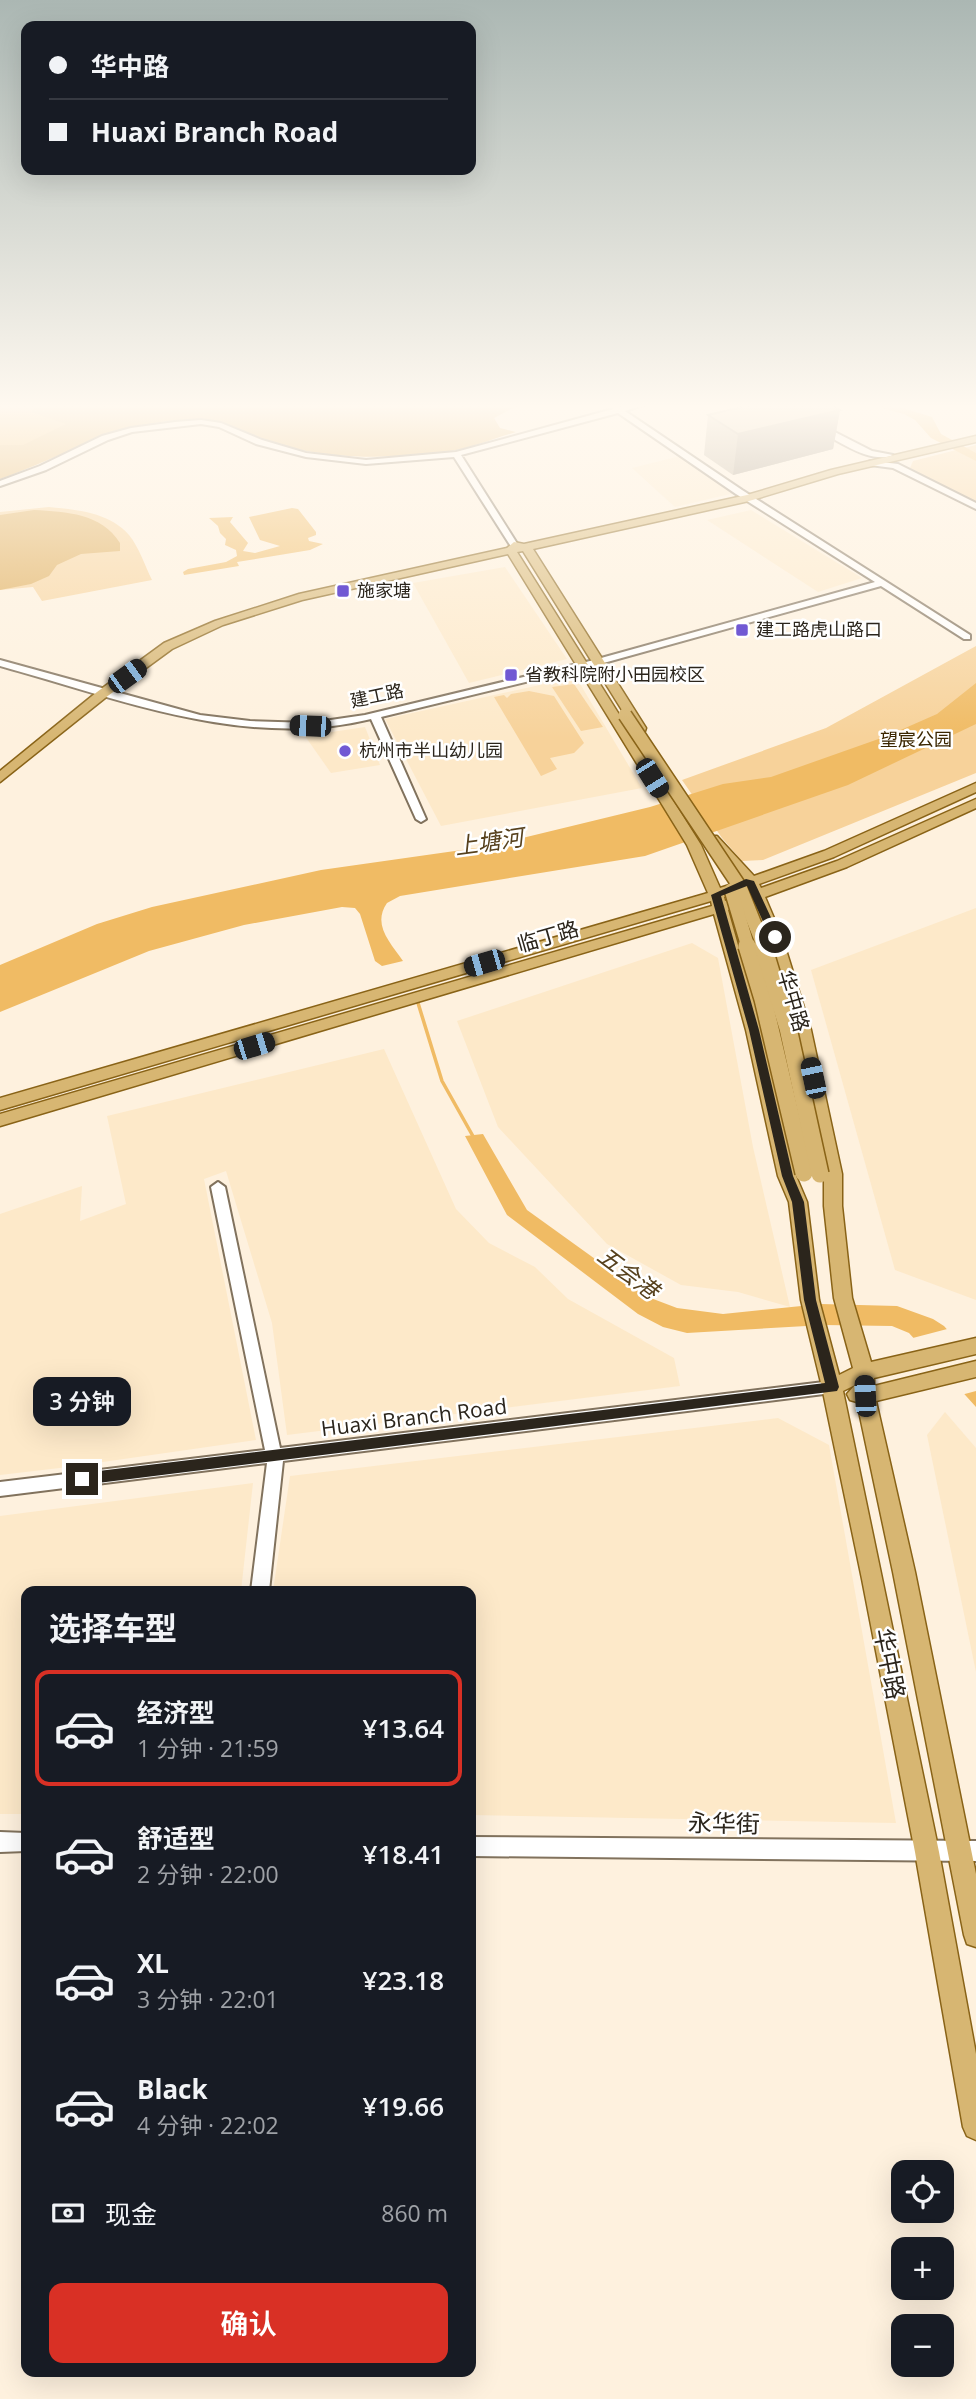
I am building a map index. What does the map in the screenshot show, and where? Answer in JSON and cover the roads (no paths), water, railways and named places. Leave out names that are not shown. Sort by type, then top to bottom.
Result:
[{"type":"main road","points":[[0,778],[153,647],[188,629],[294,592],[517,548],[659,515]]},
{"type":"main road","name":"华中路","points":[[517,548],[597,662],[712,839],[753,887],[775,937],[803,1030],[833,1174],[833,1206],[843,1298],[864,1372],[865,1396],[968,1851],[976,1935]]},
{"type":"main road","name":"华中路","points":[[517,548],[583,665],[694,845],[718,902],[754,1030],[787,1176],[798,1202],[810,1300],[832,1387],[927,1852],[976,2127]]},
{"type":"main road","name":"华中路","points":[[607,677],[622,716]]},
{"type":"main road","name":"华中路","points":[[592,679],[622,716],[730,890],[812,1173],[833,1206]]},
{"type":"main road","points":[[0,769],[101,690]]},
{"type":"main road","name":"临丁路","points":[[0,1120],[718,902],[976,787]]},
{"type":"main road","name":"临丁路","points":[[753,887],[842,864],[976,803]]},
{"type":"main road","name":"临丁路","points":[[0,1104],[718,902]]},
{"type":"main road","name":"华中路","points":[[798,1202],[812,1173]]},
{"type":"main road","points":[[832,1387],[864,1372],[976,1346]]},
{"type":"main road","points":[[832,1387],[865,1396],[976,1369]]},
{"type":"street","name":"华中路","points":[[496,515],[517,548]]},
{"type":"street","points":[[775,515],[967,637]]},
{"type":"street","points":[[597,662],[882,583]]},
{"type":"street","name":"建工路","points":[[0,663],[199,718],[250,724],[310,726],[374,716],[597,662]]},
{"type":"street","points":[[374,716],[421,819]]},
{"type":"street","points":[[218,1187],[274,1456],[261,1586]]},
{"type":"street","name":"Huaxi Branch Road","points":[[0,1489],[832,1387]]},
{"type":"street","points":[[0,1842],[21,1842]]},
{"type":"street","name":"永华街","points":[[476,1846],[968,1851]]},
{"type":"waterway","name":"五会港","points":[[418,1003],[442,1081],[474,1138]]},
{"type":"place","name":"施家塘","points":[[343,591]]},
{"type":"place","name":"建工路虎山路口","points":[[742,630]]},
{"type":"place","name":"省教科院附小田园校区","points":[[511,675]]},
{"type":"place","name":"杭州市半山幼儿园","points":[[345,751]]},
{"type":"park label","name":"望宸公园","points":[[916,740]]},
{"type":"water label","name":"上塘河","points":[[489,842]]}]
